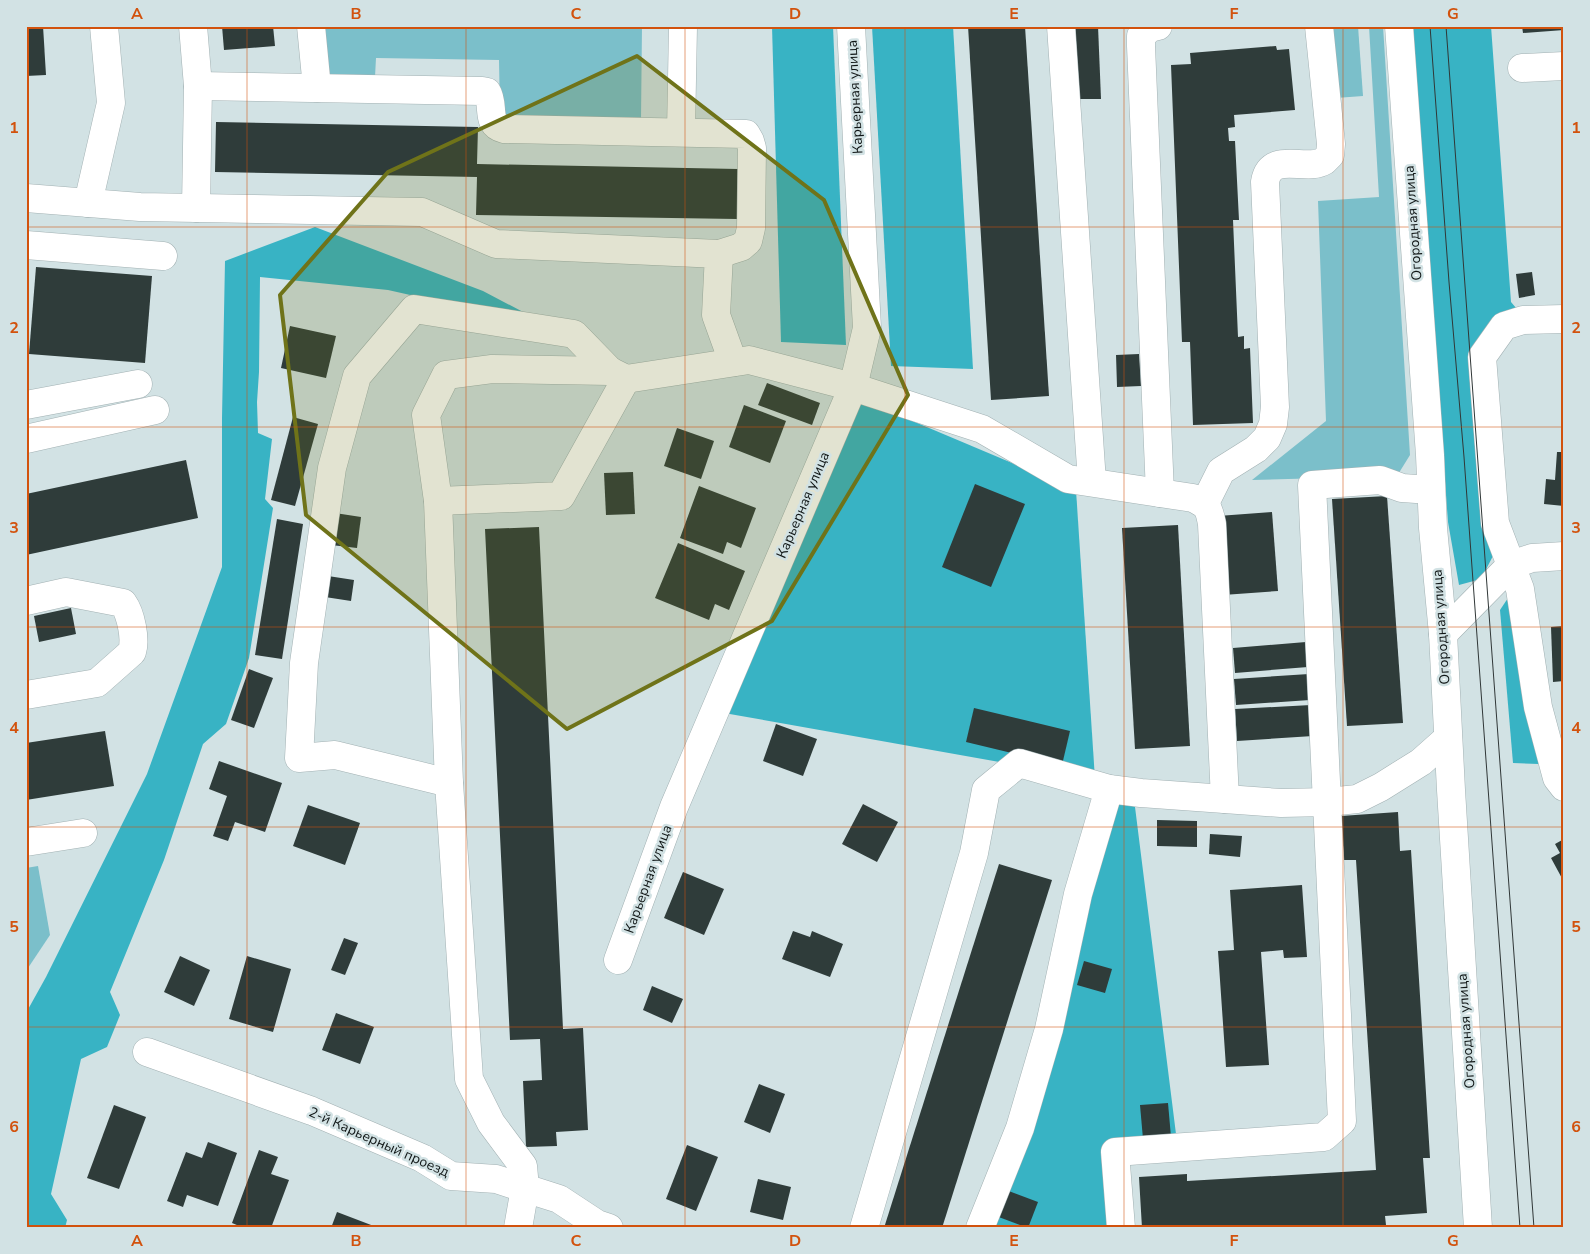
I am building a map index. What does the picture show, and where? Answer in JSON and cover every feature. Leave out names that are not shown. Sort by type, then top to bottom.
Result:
[{"type":"street","points":[[88,203],[110,103],[104,26]]},
{"type":"street","points":[[193,26],[198,86],[196,208]]},
{"type":"street","points":[[312,26],[317,88]]},
{"type":"street","points":[[681,132],[683,26]]},
{"type":"street","name":"Карьерная улица","points":[[618,960],[674,807],[853,388],[867,328],[852,26]]},
{"type":"street","points":[[1061,26],[1092,482]]},
{"type":"street","points":[[1158,26],[1150,28],[1141,36],[1141,46],[1160,493]]},
{"type":"street","points":[[1204,504],[1221,471],[1256,448],[1267,438],[1273,424],[1275,407],[1265,182],[1266,174],[1273,167],[1282,164],[1323,162],[1330,155],[1331,144],[1319,26]]},
{"type":"street","name":"Огородная улица","points":[[1399,26],[1433,528],[1443,634],[1478,1228]]},
{"type":"street","points":[[1522,68],[1564,66]]},
{"type":"street","points":[[26,198],[140,207],[422,212],[496,244],[719,254],[741,247],[748,241],[751,228],[752,148],[746,134],[504,129],[498,128],[494,124],[491,114],[491,98],[487,92],[482,91],[198,86]]},
{"type":"street","points":[[26,245],[162,256]]},
{"type":"street","points":[[719,254],[716,315],[733,362]]},
{"type":"street","points":[[449,783],[334,755],[299,758],[304,663],[332,468],[357,376],[414,309],[574,334],[618,375]]},
{"type":"street","points":[[1564,319],[1523,320],[1504,326],[1482,357],[1495,523],[1520,589],[1538,707],[1557,778],[1564,787]]},
{"type":"street","points":[[518,1228],[525,1188],[523,1166],[491,1123],[469,1079],[449,783],[438,501],[426,415],[446,375],[492,369],[618,375],[749,360],[853,388],[982,429],[1068,479],[1193,498],[1204,504],[1210,511],[1212,524],[1225,799]]},
{"type":"street","points":[[438,501],[561,496],[618,375]]},
{"type":"street","points":[[26,405],[138,384]]},
{"type":"street","points":[[26,439],[155,410]]},
{"type":"street","points":[[1121,1228],[1115,1152],[1324,1137],[1342,1121],[1312,484],[1380,480],[1402,488],[1431,490]]},
{"type":"street","points":[[1443,634],[1511,565],[1532,558],[1564,556]]},
{"type":"street","points":[[26,601],[66,592],[123,603],[128,614],[134,646],[132,652],[97,683],[26,695]]},
{"type":"street","points":[[864,1228],[974,854],[986,790],[1018,763],[1109,789],[1281,803],[1328,802],[1357,799],[1422,762],[1448,738]]},
{"type":"street","points":[[980,1228],[1020,1128],[1049,1029],[1078,894],[1109,789]]},
{"type":"street","points":[[26,842],[83,833]]},
{"type":"street","name":"2-й Карьерный проезд","points":[[147,1052],[312,1111],[422,1158],[451,1176],[496,1179],[559,1199],[597,1224],[609,1228]]},
{"type":"highlighted area","points":[[637,56],[824,200],[908,395],[772,621],[567,729],[306,515],[280,295],[388,172]]},
{"type":"shaded area","points":[[318,26],[642,26],[641,119],[500,115],[499,60],[376,58],[375,77],[321,77]]},
{"type":"shaded area","points":[[772,26],[833,26],[846,345],[781,342]]},
{"type":"shaded area","points":[[872,26],[953,26],[973,369],[891,366]]},
{"type":"shaded area","points":[[1330,26],[1358,26],[1363,96],[1336,98]]},
{"type":"shaded area","points":[[1369,26],[1383,26],[1410,455],[1397,476],[1252,480],[1326,421],[1318,201],[1379,197]]},
{"type":"shaded area","points":[[1411,26],[1491,26],[1511,302],[1522,315],[1496,325],[1494,554],[1481,579],[1459,585],[1448,522]]},
{"type":"shaded area","points":[[315,227],[483,291],[525,313],[477,310],[388,290],[260,277],[258,433],[272,439],[265,499],[273,508],[249,658],[226,724],[203,744],[164,860],[110,992],[120,1015],[107,1047],[81,1059],[51,1194],[67,1220],[65,1228],[26,1228],[26,1013],[46,977],[147,774],[222,567],[225,261]]},
{"type":"shaded area","points":[[858,398],[1076,490],[1095,779],[724,713]]},
{"type":"shaded area","points":[[1508,598],[1516,618],[1539,764],[1513,763],[1500,610]]},
{"type":"shaded area","points":[[1112,796],[1134,799],[1177,1142],[1107,1146],[1115,1228],[980,1228]]},
{"type":"shaded area","points":[[38,866],[50,935],[26,971],[26,868]]},
{"type":"building","points":[[26,26],[43,26],[46,75],[26,76]]},
{"type":"building","points":[[222,26],[273,26],[275,46],[224,50]]},
{"type":"building","points":[[968,26],[1025,26],[1049,396],[991,400]]},
{"type":"building","points":[[1075,26],[1098,26],[1101,99],[1079,99]]},
{"type":"building","points":[[1522,26],[1564,26],[1564,30],[1523,33]]},
{"type":"building","points":[[1276,46],[1277,50],[1289,49],[1295,110],[1234,115],[1235,127],[1228,128],[1229,141],[1235,141],[1239,220],[1233,220],[1238,337],[1244,336],[1244,349],[1250,348],[1253,423],[1193,425],[1190,342],[1182,342],[1171,65],[1191,64],[1190,53]]},
{"type":"building","points":[[216,122],[478,127],[477,164],[738,169],[737,219],[476,215],[477,177],[215,172]]},
{"type":"building","points":[[36,267],[152,276],[145,363],[29,354]]},
{"type":"building","points":[[1532,272],[1535,295],[1519,298],[1516,274]]},
{"type":"building","points":[[290,326],[336,336],[326,378],[281,368]]},
{"type":"building","points":[[1139,354],[1141,386],[1117,387],[1116,355]]},
{"type":"building","points":[[767,383],[820,403],[812,425],[758,405]]},
{"type":"building","points":[[744,405],[786,421],[770,463],[729,447]]},
{"type":"building","points":[[293,417],[318,424],[295,506],[271,500]]},
{"type":"building","points":[[677,428],[714,441],[701,479],[664,466]]},
{"type":"building","points":[[1557,452],[1564,452],[1564,506],[1544,504],[1546,479],[1555,480]]},
{"type":"building","points":[[186,460],[198,518],[26,555],[26,494]]},
{"type":"building","points":[[633,472],[635,514],[606,515],[604,473]]},
{"type":"building","points":[[975,484],[1025,504],[991,587],[942,567]]},
{"type":"building","points":[[699,486],[756,508],[741,548],[727,542],[723,554],[680,538]]},
{"type":"building","points":[[1387,496],[1403,723],[1347,726],[1332,499]]},
{"type":"building","points":[[1272,512],[1278,591],[1223,595],[1218,516]]},
{"type":"building","points":[[335,513],[361,517],[357,548],[331,545]]},
{"type":"building","points":[[277,519],[303,524],[282,659],[255,655]]},
{"type":"building","points":[[1178,525],[1190,746],[1135,749],[1122,528]]},
{"type":"building","points":[[539,527],[563,1029],[583,1028],[588,1130],[556,1132],[557,1146],[526,1147],[523,1081],[542,1080],[540,1039],[510,1040],[485,529]]},
{"type":"building","points":[[678,543],[745,571],[729,610],[715,604],[709,620],[655,598]]},
{"type":"building","points":[[328,576],[354,580],[351,601],[325,597]]},
{"type":"building","points":[[71,608],[76,634],[39,642],[34,616]]},
{"type":"building","points":[[1564,626],[1564,681],[1553,682],[1551,627]]},
{"type":"building","points":[[1306,642],[1308,667],[1235,673],[1233,648]]},
{"type":"building","points":[[249,669],[273,678],[254,728],[231,720]]},
{"type":"building","points":[[1309,674],[1310,700],[1236,705],[1234,679]]},
{"type":"building","points":[[1311,705],[1313,736],[1237,741],[1235,709]]},
{"type":"building","points":[[974,708],[1070,731],[1062,765],[966,742]]},
{"type":"building","points":[[776,724],[817,739],[803,776],[763,761]]},
{"type":"building","points":[[105,731],[114,786],[26,800],[26,743]]},
{"type":"building","points":[[219,761],[282,783],[265,832],[235,822],[228,841],[213,836],[227,796],[209,789]]},
{"type":"building","points":[[863,804],[898,822],[877,862],[842,844]]},
{"type":"building","points":[[308,805],[360,823],[345,865],[293,846]]},
{"type":"building","points":[[1398,812],[1400,851],[1411,850],[1430,1158],[1423,1158],[1427,1213],[1385,1216],[1386,1225],[1342,1228],[1142,1228],[1139,1177],[1187,1174],[1187,1181],[1376,1170],[1356,860],[1344,860],[1341,816]]},
{"type":"building","points":[[1157,820],[1197,821],[1197,847],[1157,846]]},
{"type":"building","points":[[1210,834],[1242,836],[1240,857],[1209,854]]},
{"type":"building","points":[[1564,839],[1564,882],[1551,858],[1560,853],[1555,844]]},
{"type":"building","points":[[999,864],[1052,880],[942,1228],[884,1228]]},
{"type":"building","points":[[683,872],[724,889],[704,935],[664,918]]},
{"type":"building","points":[[1302,885],[1307,957],[1284,958],[1283,950],[1261,952],[1269,1065],[1226,1067],[1218,951],[1234,950],[1230,890]]},
{"type":"building","points":[[793,931],[810,937],[812,931],[843,944],[830,977],[782,959]]},
{"type":"building","points":[[344,938],[358,943],[345,975],[331,970]]},
{"type":"building","points":[[180,956],[210,970],[194,1006],[164,992]]},
{"type":"building","points":[[247,956],[291,969],[273,1032],[229,1019]]},
{"type":"building","points":[[1084,961],[1112,969],[1105,993],[1077,985]]},
{"type":"building","points":[[652,986],[683,999],[672,1023],[643,1010]]},
{"type":"building","points":[[336,1013],[374,1027],[360,1064],[322,1050]]},
{"type":"building","points":[[759,1084],[785,1094],[770,1133],[744,1122]]},
{"type":"building","points":[[1168,1103],[1171,1137],[1143,1139],[1140,1105]]},
{"type":"building","points":[[114,1105],[146,1117],[119,1189],[87,1178]]},
{"type":"building","points":[[208,1142],[237,1153],[218,1206],[187,1195],[183,1207],[167,1201],[186,1152],[202,1158]]},
{"type":"building","points":[[687,1145],[718,1157],[696,1211],[666,1199]]},
{"type":"building","points":[[259,1150],[278,1157],[271,1174],[289,1180],[271,1228],[244,1228],[232,1223]]},
{"type":"building","points":[[758,1179],[791,1187],[783,1220],[750,1212]]},
{"type":"building","points":[[1006,1190],[1038,1202],[1028,1228],[996,1216]]},
{"type":"building","points":[[337,1212],[379,1228],[331,1228]]},
{"type":"tram line","points":[[1430,26],[1464,457],[1520,1228]]},
{"type":"tram line","points":[[1446,26],[1534,1228]]}]
